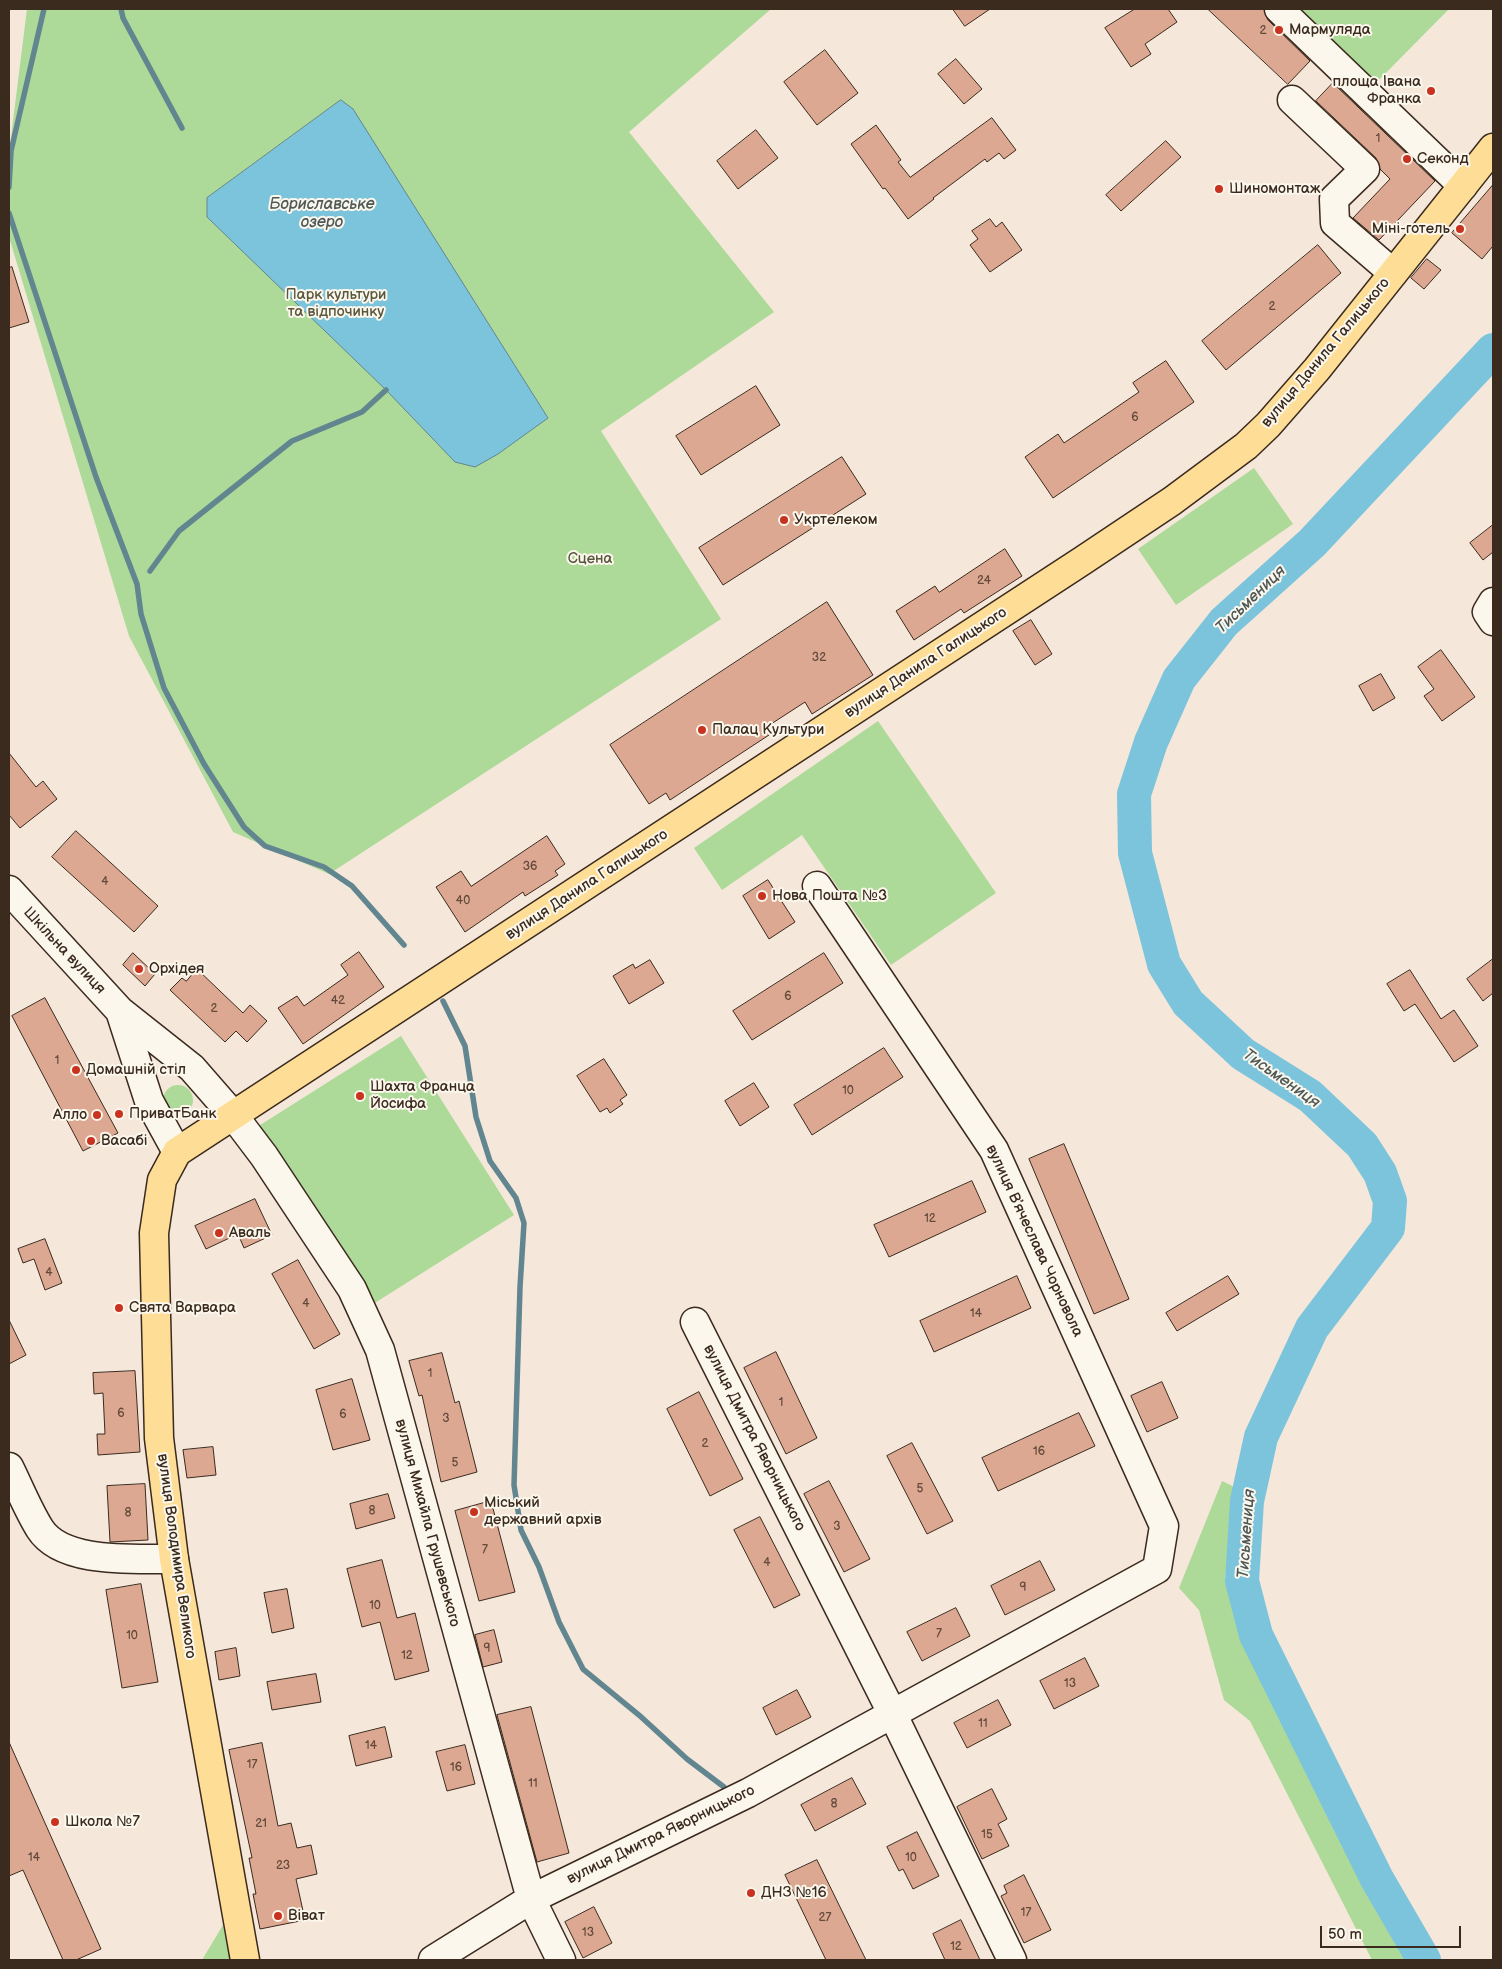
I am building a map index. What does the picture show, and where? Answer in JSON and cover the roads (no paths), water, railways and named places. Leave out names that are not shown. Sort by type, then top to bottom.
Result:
[{"type":"main road","name":"вулиця Данила Галицького","points":[[177,1152],[1172,501],[1246,446],[1268,425],[1316,369],[1493,148]]},
{"type":"main road","name":"вулиця Володимира Великого","points":[[177,1152],[162,1180],[154,1233],[159,1438],[174,1560],[245,1960]]},
{"type":"street","points":[[1279,9],[1463,186]]},
{"type":"street","points":[[1292,100],[1365,168],[1334,200],[1335,222],[1393,273]]},
{"type":"street","points":[[1493,602],[1487,612],[1493,621]]},
{"type":"street","name":"вулиця Вʼячеслава Чорновола","points":[[817,886],[994,1150],[1164,1526],[1157,1570]]},
{"type":"street","name":"Шкільна вулиця","points":[[9,890],[120,1011],[192,1068],[233,1114]]},
{"type":"street","name":"Шкільна вулиця","points":[[120,1011],[149,1101],[177,1152]]},
{"type":"street","name":"вулиця Михайла Грушевського","points":[[233,1114],[264,1156],[352,1289],[380,1350],[531,1899],[561,1960]]},
{"type":"street","name":"вулиця Дмитра Яворницького","points":[[696,1322],[893,1714],[1012,1960]]},
{"type":"street","points":[[9,1467],[41,1530],[59,1546],[103,1557],[174,1560]]},
{"type":"street","name":"вулиця Дмитра Яворницького","points":[[433,1960],[531,1899],[748,1793],[1157,1570]]},
{"type":"water","name":"Бориславське озеро","points":[[341,100],[353,109],[548,418],[498,454],[475,467],[455,462],[386,390],[207,217],[207,198]]},
{"type":"waterway","points":[[9,187],[11,151],[44,9]]},
{"type":"waterway","points":[[121,9],[123,18],[182,128]]},
{"type":"waterway","points":[[9,213],[96,477],[137,584],[141,614],[164,688],[204,764],[244,827],[265,846],[324,867],[352,886],[404,945]]},
{"type":"waterway","name":"Тисьмениця","points":[[1424,1960],[1377,1879],[1256,1635],[1242,1581],[1247,1501],[1261,1437],[1312,1328],[1388,1228],[1390,1201],[1380,1173],[1362,1145],[1310,1096],[1243,1054],[1188,1003],[1164,964],[1135,853],[1134,794],[1151,742],[1179,679],[1224,622],[1312,543],[1493,350]]},
{"type":"waterway","points":[[150,571],[179,531],[292,441],[362,412],[386,390]]},
{"type":"waterway","points":[[443,1001],[465,1046],[476,1117],[490,1161],[516,1198],[524,1223],[520,1287],[514,1485],[521,1530],[539,1567],[559,1622],[583,1669],[639,1715],[687,1759],[724,1787]]},
{"type":"place","name":"Мармуляда","points":[[1279,30]]},
{"type":"place","name":"площа Івана Франка","points":[[1431,91]]},
{"type":"place","name":"Секонд","points":[[1407,159]]},
{"type":"place","name":"Шиномонтаж","points":[[1219,189]]},
{"type":"place","name":"Міні-готель","points":[[1460,229]]},
{"type":"place","name":"Укртелеком","points":[[784,520]]},
{"type":"place","name":"Палац Культури","points":[[702,730]]},
{"type":"place","name":"Нова Пошта №3","points":[[762,896]]},
{"type":"place","name":"Орхідея","points":[[139,969]]},
{"type":"place","name":"Домашній стіл","points":[[76,1070]]},
{"type":"place","name":"Шахта Франца Йосифа","points":[[360,1096]]},
{"type":"place","name":"ПриватБанк","points":[[119,1114]]},
{"type":"place","name":"Алло","points":[[97,1115]]},
{"type":"place","name":"Васабі","points":[[91,1141]]},
{"type":"place","name":"Аваль","points":[[219,1233]]},
{"type":"place","name":"Свята Варвара","points":[[119,1308]]},
{"type":"place","name":"Міський державний архів","points":[[474,1512]]},
{"type":"place","name":"Школа №7","points":[[55,1822]]},
{"type":"place","name":"ДНЗ №16","points":[[751,1893]]},
{"type":"place","name":"Віват","points":[[278,1916]]},
{"type":"park label","name":"Парк культури та відпочинку","points":[[336,304]]},
{"type":"park label","name":"Сцена","points":[[590,559]]}]
